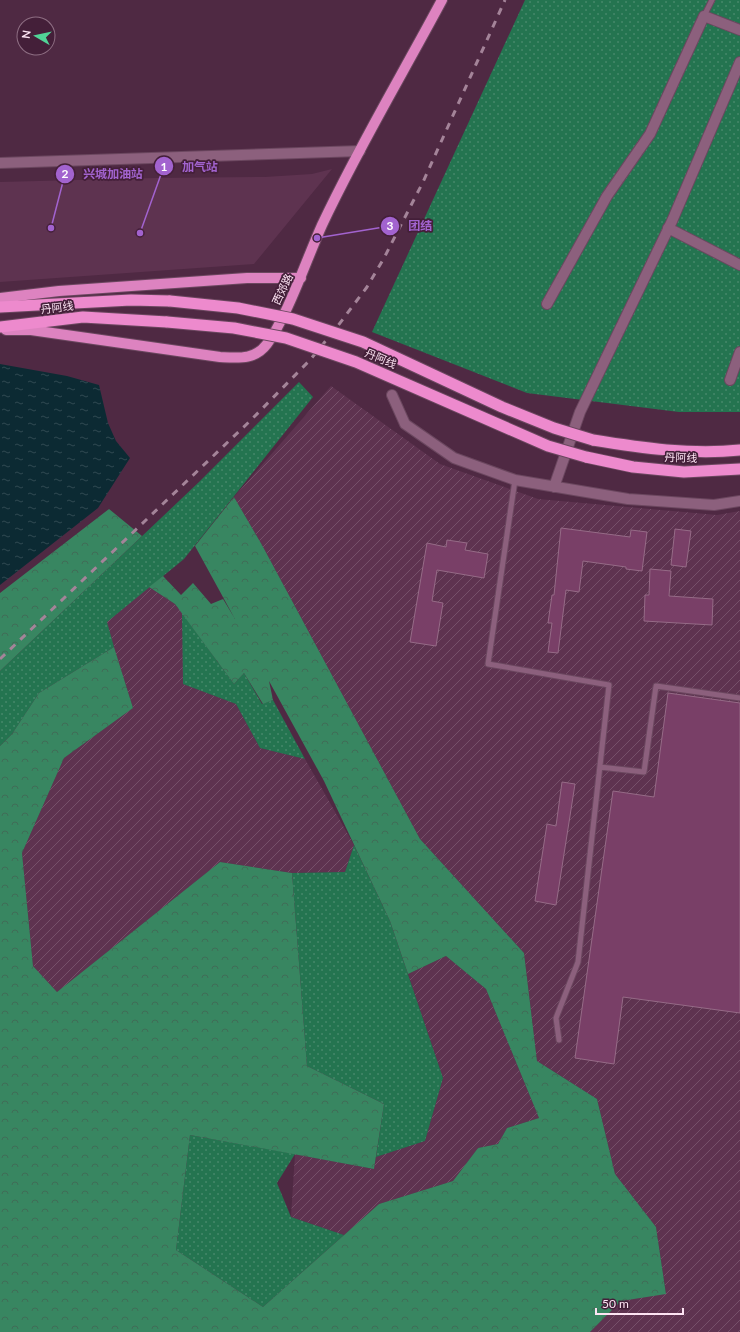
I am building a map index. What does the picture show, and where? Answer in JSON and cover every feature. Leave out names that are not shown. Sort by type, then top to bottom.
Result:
[{"type":"highway","name":"丹阿线","points":[[0,308],[131,300],[170,301],[238,308],[293,320],[356,340],[502,407],[554,428],[593,440],[636,447],[684,452],[740,450]]},
{"type":"highway","name":"丹阿线","points":[[0,329],[83,317],[234,328],[286,338],[356,362],[548,446],[586,457],[633,467],[684,472],[740,469]]},
{"type":"main road","name":"西郊路","points":[[0,329],[31,330],[220,357],[242,358],[255,355],[267,344],[279,324],[301,278],[322,226],[360,151],[442,0]]},
{"type":"main road","points":[[0,298],[59,291],[239,279],[301,278]]},
{"type":"street","points":[[547,304],[608,196],[650,134],[704,16],[740,30]]},
{"type":"street","points":[[554,487],[580,412],[668,228],[740,62]]},
{"type":"street","points":[[0,163],[360,151]]},
{"type":"street","points":[[668,228],[740,265]]},
{"type":"street","points":[[730,380],[740,352]]},
{"type":"street","points":[[392,395],[405,424],[454,458],[515,480],[628,499],[714,505],[740,501]]},
{"type":"lane","points":[[704,16],[712,0]]},
{"type":"lane","points":[[515,480],[488,664],[609,685],[578,962],[556,1018],[559,1040]]},
{"type":"lane","points":[[600,767],[644,772],[656,686],[740,698]]},
{"type":"shaded area","points":[[332,169],[254,264],[0,282],[0,182],[265,177],[312,174]]},
{"type":"shaded area","points":[[331,386],[440,464],[538,499],[717,515],[740,511],[740,1332],[590,1332],[621,1301],[666,1293],[656,1227],[615,1174],[597,1099],[537,1061],[524,953],[420,839],[262,545],[234,497]]},
{"type":"shaded area","points":[[149,587],[175,604],[182,613],[184,684],[236,704],[260,748],[305,759],[354,845],[345,872],[292,873],[220,862],[57,992],[33,966],[22,853],[64,758],[133,708],[106,622]]},
{"type":"shaded area","points":[[446,956],[486,989],[539,1118],[507,1128],[498,1144],[478,1148],[453,1181],[379,1204],[344,1235],[291,1217],[295,1154],[374,1169],[376,1157],[425,1141],[443,1078],[408,974]]},
{"type":"green space","points":[[525,0],[740,0],[740,412],[679,412],[527,393],[372,332]]},
{"type":"green space","points":[[299,382],[313,397],[184,559],[107,622],[114,647],[39,693],[12,734],[0,746],[0,671],[199,482]]},
{"type":"green space","points":[[234,497],[262,545],[420,839],[524,953],[537,1061],[597,1099],[615,1174],[656,1227],[666,1294],[621,1301],[590,1332],[0,1332],[0,746],[12,734],[39,693],[114,647],[133,708],[64,758],[22,853],[33,966],[57,992],[220,862],[292,873],[307,1066],[384,1104],[374,1169],[190,1135],[176,1250],[263,1307],[379,1204],[453,1181],[478,1148],[498,1144],[507,1128],[539,1118],[486,989],[446,956],[408,974],[390,921],[324,781],[269,681],[273,700],[263,704],[244,673],[234,684],[175,604],[149,587],[163,576],[181,595],[193,583],[211,604],[223,599],[235,619],[195,546]]},
{"type":"green space","points":[[109,509],[142,536],[0,671],[0,593]]},
{"type":"green space","points":[[182,613],[234,684],[244,673],[262,704],[273,700],[305,759],[260,748],[236,704],[183,684]]},
{"type":"green space","points":[[354,845],[390,921],[443,1078],[425,1141],[376,1157],[384,1104],[307,1066],[292,873],[345,872]]},
{"type":"green space","points":[[190,1135],[295,1154],[277,1183],[291,1217],[344,1235],[263,1307],[176,1250]]},
{"type":"water","points":[[0,364],[67,376],[99,385],[108,423],[116,441],[130,458],[98,508],[0,585]]},
{"type":"building","points":[[561,528],[630,537],[631,530],[647,532],[642,571],[626,569],[626,567],[583,561],[579,592],[566,590],[558,653],[548,652],[552,623],[548,623],[552,595],[554,595]]},
{"type":"building","points":[[675,529],[691,531],[686,567],[671,565]]},
{"type":"building","points":[[447,540],[467,543],[465,550],[488,554],[484,578],[437,570],[432,601],[443,603],[436,646],[410,642],[427,543],[446,547]]},
{"type":"building","points":[[650,569],[671,571],[669,596],[713,599],[712,625],[644,621],[645,595],[649,595]]},
{"type":"building","points":[[668,693],[740,703],[740,1013],[623,997],[614,1064],[575,1058],[613,791],[654,797]]},
{"type":"building","points":[[562,782],[575,784],[556,905],[535,901],[547,824],[556,826]]},
{"type":"railway","points":[[0,659],[251,420],[310,360],[337,327],[367,287],[384,258],[423,182],[505,0]]},
{"type":"place","name":"兴城加油站","points":[[51,228]]},
{"type":"place","name":"加气站","points":[[140,233]]},
{"type":"place","name":"团结","points":[[317,238]]}]
